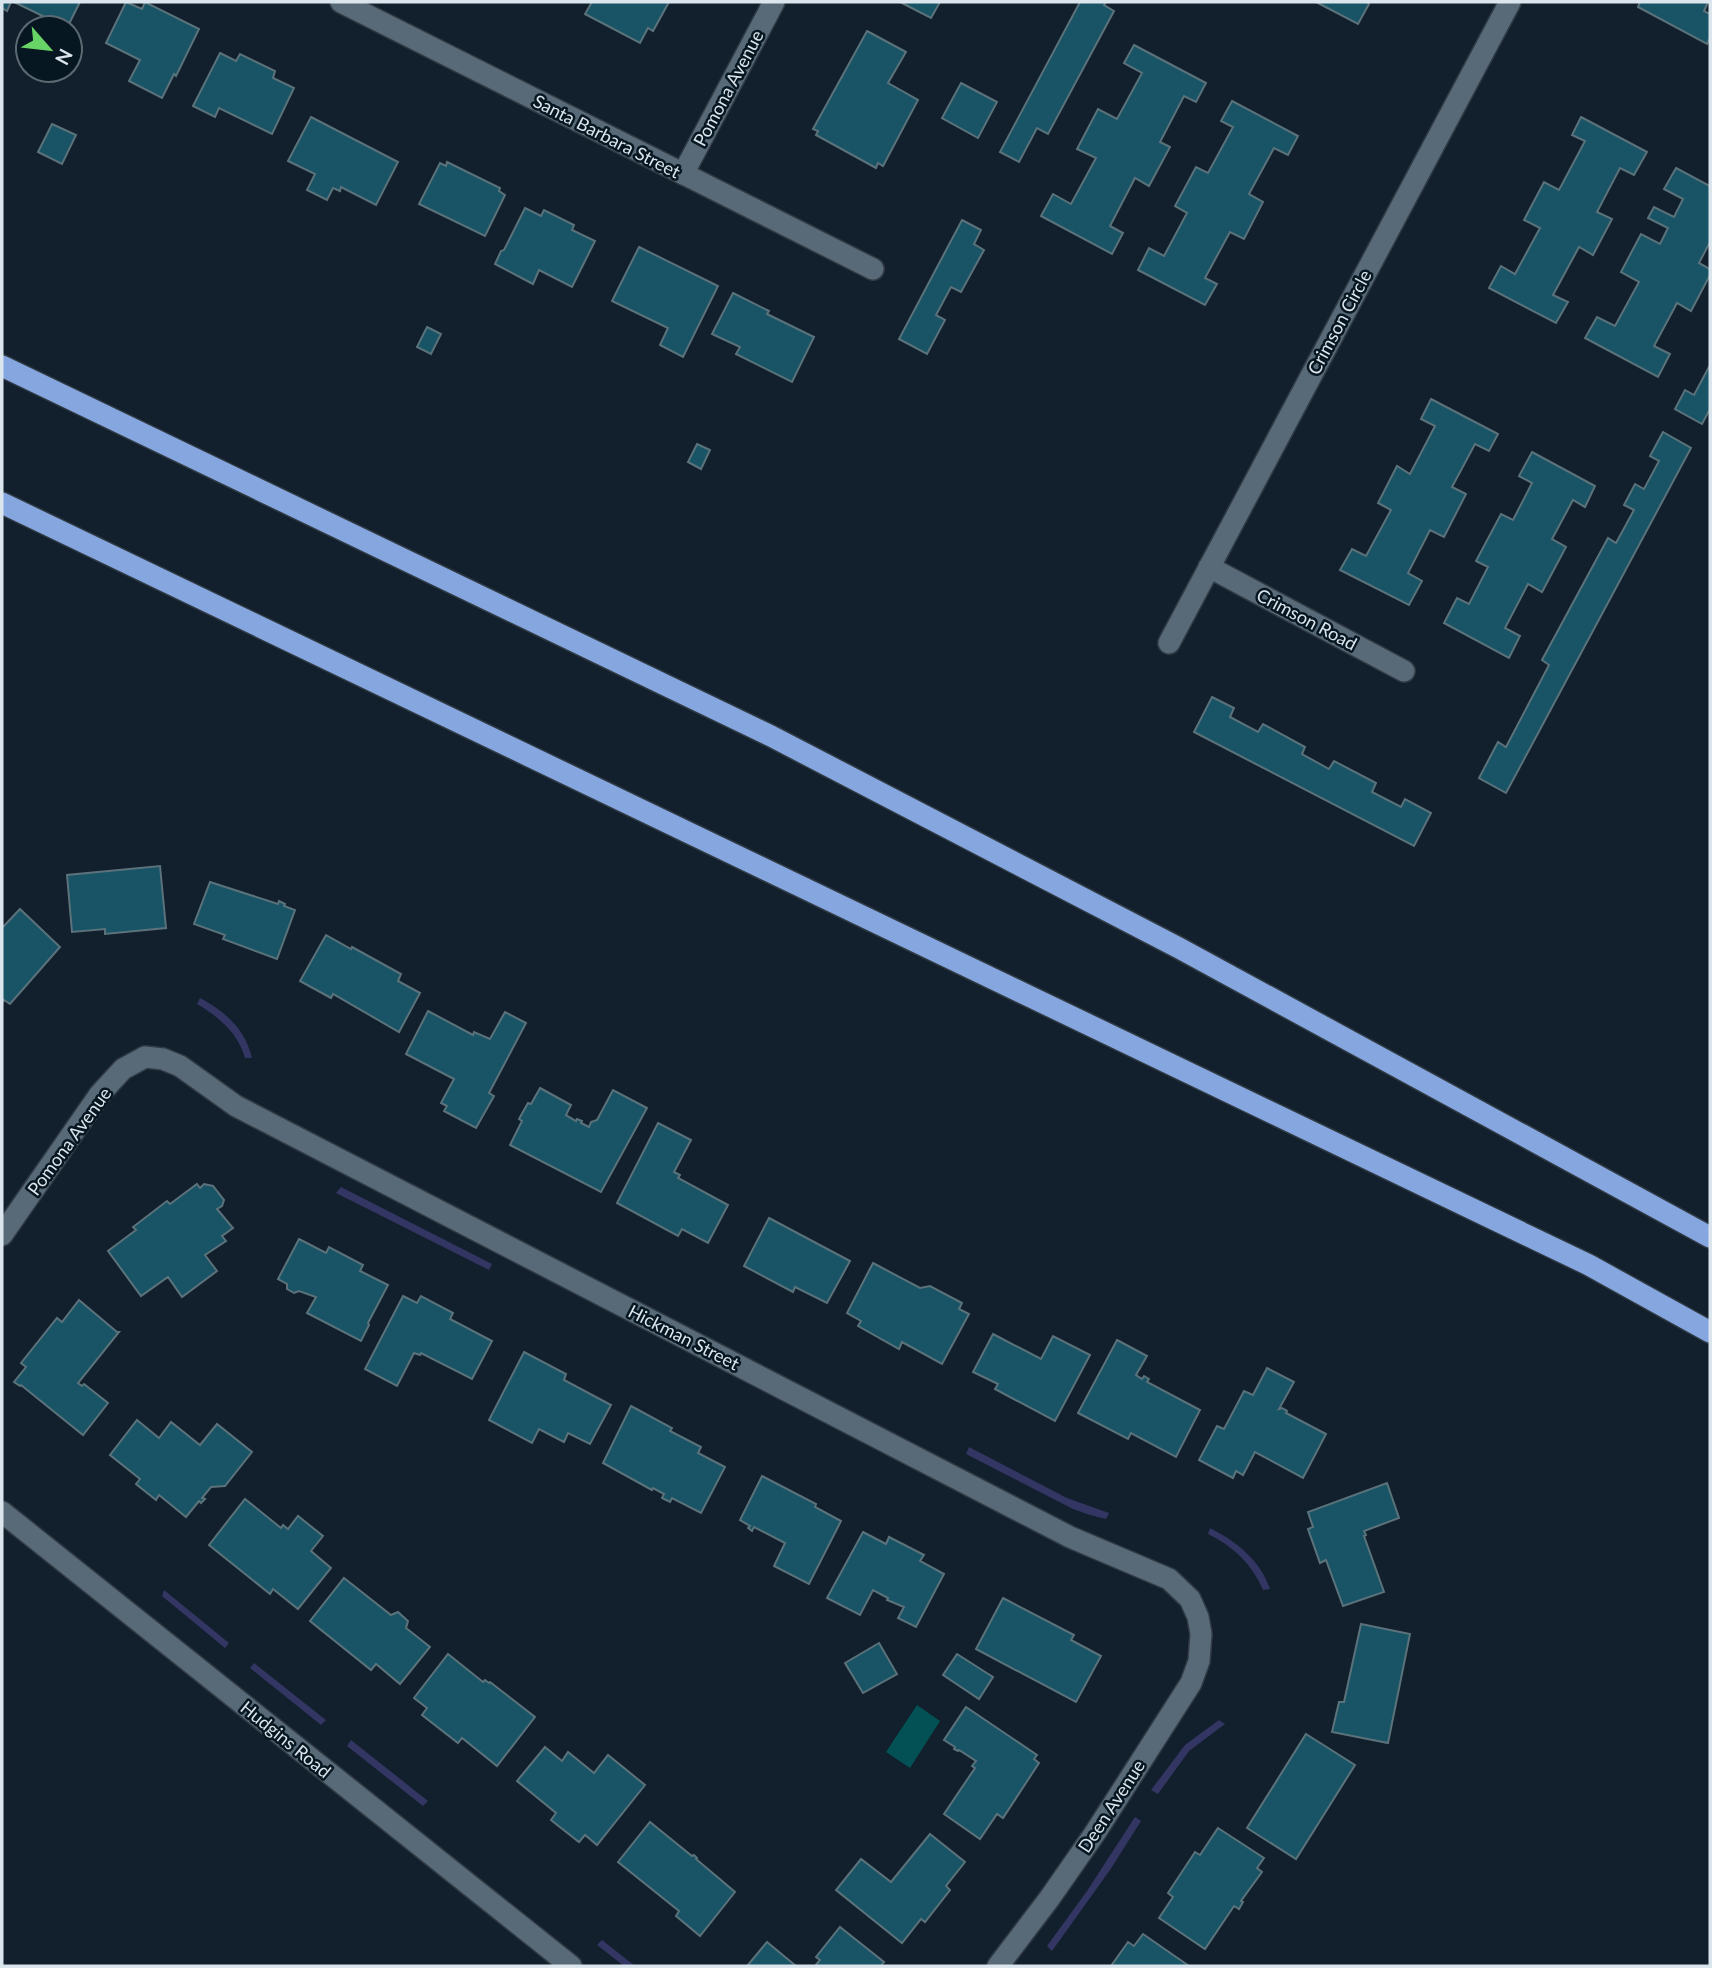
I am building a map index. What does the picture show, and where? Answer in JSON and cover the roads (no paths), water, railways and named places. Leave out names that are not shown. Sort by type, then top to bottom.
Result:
[{"type":"highway","points":[[2,366],[771,736],[1179,948],[1710,1237]]},
{"type":"highway","points":[[2,503],[1589,1265],[1710,1332]]},
{"type":"street","name":"Santa Barbara Street","points":[[341,2],[873,269]]},
{"type":"street","name":"Pomona Avenue","points":[[683,173],[774,2]]},
{"type":"street","name":"Crimson Circle","points":[[1169,643],[1510,2]]},
{"type":"street","name":"Crimson Road","points":[[1209,567],[1404,671]]},
{"type":"street","name":"Pomona Avenue","points":[[2,1235],[100,1094],[124,1069],[145,1057]]},
{"type":"street","name":"Hickman Street","points":[[145,1057],[163,1059],[180,1066],[236,1106],[1070,1537],[1169,1579],[1190,1599],[1198,1617],[1201,1634]]},
{"type":"street","name":"Hudgins Road","points":[[2,1512],[571,1966]]},
{"type":"street","name":"Deen Avenue","points":[[998,1966],[1073,1865],[1180,1702],[1199,1661],[1201,1634]]}]
